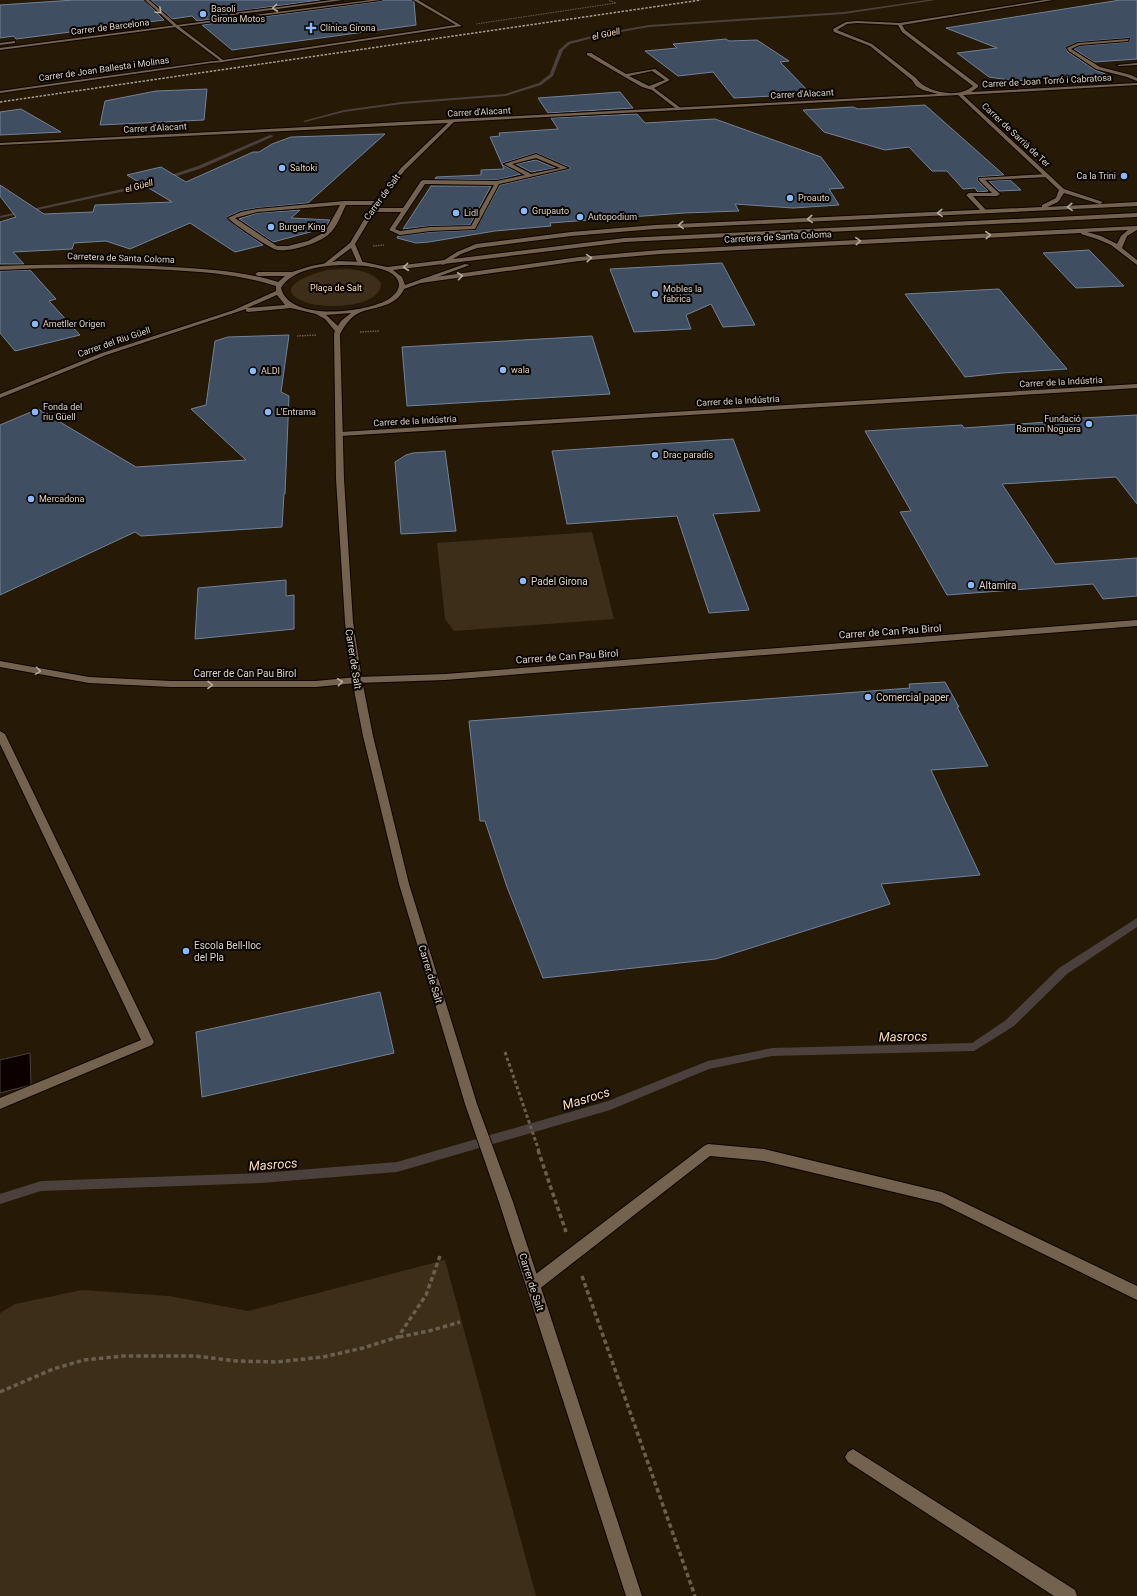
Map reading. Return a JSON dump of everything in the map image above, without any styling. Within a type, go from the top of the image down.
[{"type":"street","points":[[147,0],[176,26],[222,61],[460,26]]},
{"type":"street","name":"Carrer de Barcelona","points":[[223,20],[232,14],[341,0]]},
{"type":"street","name":"Carrer de Barcelona","points":[[0,49],[379,0]]},
{"type":"street","points":[[415,0],[460,26]]},
{"type":"street","points":[[900,24],[903,31],[976,86],[969,92],[937,92],[919,86],[914,79],[871,45],[842,35],[834,29],[846,23],[857,22],[900,24],[1051,0]]},
{"type":"street","points":[[1128,40],[1078,44],[1069,48],[1098,68],[1129,76],[1137,80]]},
{"type":"street","points":[[0,44],[14,42]]},
{"type":"street","points":[[589,54],[649,88],[654,89],[680,109]]},
{"type":"street","name":"Carrer de Joan Ballesta i Molinas","points":[[0,92],[222,61]]},
{"type":"street","points":[[1119,65],[1137,64]]},
{"type":"street","points":[[625,75],[653,70],[668,80],[649,88]]},
{"type":"street","points":[[1129,76],[1136,73]]},
{"type":"street","name":"Carrer de Joan Torró i Cabratosa","points":[[958,93],[1137,84]]},
{"type":"street","name":"Carrer d'Alacant","points":[[0,144],[958,93]]},
{"type":"street","name":"Carrer de Sarrià de Ter","points":[[958,93],[1062,190],[1086,199],[1116,205]]},
{"type":"street","name":"Carrer de Salt","points":[[327,264],[352,244],[376,203],[391,182],[453,121]]},
{"type":"street","points":[[497,183],[473,228],[430,229],[400,233],[392,230],[423,182],[497,183],[531,176],[545,173],[565,168],[536,156],[507,164],[531,176]]},
{"type":"street","points":[[984,211],[969,195],[997,194],[981,179],[1047,176]]},
{"type":"street","points":[[1038,208],[1057,200],[1060,197],[1062,190]]},
{"type":"street","points":[[344,203],[328,232],[323,236],[306,243],[281,249],[276,248],[231,218],[239,213],[344,203],[376,203]]},
{"type":"street","name":"Carretera de Santa Coloma","points":[[443,264],[459,253],[476,246],[571,234],[655,227],[1137,204]]},
{"type":"street","points":[[372,210],[405,210]]},
{"type":"street","name":"Carretera de Santa Coloma","points":[[388,270],[625,240],[1137,215]]},
{"type":"street","points":[[1120,247],[1120,242],[1124,235],[1137,228]]},
{"type":"street","name":"Carretera de Santa Coloma","points":[[421,281],[579,259],[660,252],[1137,228]]},
{"type":"street","points":[[1072,231],[1105,240],[1120,247],[1137,263]]},
{"type":"street","points":[[352,244],[360,263]]},
{"type":"street","name":"Carretera de Santa Coloma","points":[[401,288],[486,258]]},
{"type":"street","points":[[360,263],[388,270],[399,277],[402,284],[397,295],[387,302],[374,307],[340,313],[317,312],[293,306],[284,301],[278,292],[280,285],[294,274],[311,267],[327,264],[360,263]]},
{"type":"street","name":"Carretera de Santa Coloma","points":[[0,268],[94,265],[242,274],[294,274]]},
{"type":"street","name":"Carretera de Santa Coloma","points":[[242,274],[261,278],[280,285]]},
{"type":"street","name":"Carrer del Riu Güell","points":[[0,396],[104,354],[236,311],[278,292]]},
{"type":"street","name":"Carrer del Riu Güell","points":[[236,311],[293,306]]},
{"type":"street","points":[[317,312],[327,318],[338,330],[343,322],[358,311]]},
{"type":"street","name":"Carrer de Salt","points":[[338,330],[340,479],[349,622],[357,680],[368,736],[404,884],[471,1104],[506,1202],[634,1596]]},
{"type":"street","name":"Carrer de la Indústria","points":[[340,434],[1137,386]]},
{"type":"street","name":"Carrer de Can Pau Birol","points":[[0,664],[90,680],[171,684],[316,684],[357,680],[445,676],[1137,623]]},
{"type":"street","points":[[0,734],[148,1042],[0,1104]]},
{"type":"street","points":[[533,1285],[708,1150],[764,1155],[942,1198],[1137,1293]]},
{"type":"street","points":[[853,1457],[1069,1596]]},
{"type":"path","points":[[460,26],[616,3],[608,0]]},
{"type":"path","points":[[505,1052],[573,1254],[587,1288],[695,1596]]},
{"type":"path","points":[[398,1337],[426,1295],[440,1256]]},
{"type":"path","points":[[0,1392],[53,1369],[84,1360],[123,1356],[195,1356],[236,1361],[276,1362],[323,1357],[460,1322]]},
{"type":"green space","name":"Plaça de Salt","points":[[328,270],[356,270],[370,274],[381,283],[378,292],[372,298],[361,302],[349,305],[324,306],[305,302],[295,297],[291,292],[297,282],[313,274]]},
{"type":"green space","name":"Padel Girona","points":[[592,532],[614,619],[454,631],[445,619],[437,543]]},
{"type":"green space","points":[[445,1260],[536,1596],[0,1596],[0,1313],[15,1304],[82,1290],[169,1296],[248,1311]]},
{"type":"shaded area","points":[[30,1053],[31,1085],[0,1093],[0,1060]]},
{"type":"building","points":[[74,0],[144,0],[164,20],[16,39],[14,36],[0,38],[0,5]]},
{"type":"building","points":[[151,0],[320,0],[232,12],[222,18],[197,21],[192,16],[172,19]]},
{"type":"building","name":"Clínica Girona","points":[[412,0],[414,2],[416,25],[232,50],[202,25],[381,1]]},
{"type":"building","points":[[1120,0],[1137,0],[1137,59],[1094,62],[1074,49],[1079,46],[1128,42],[1130,40],[1129,38],[1078,42],[1066,48],[1068,52],[1095,70],[1108,75],[1015,81],[989,77],[957,53],[997,48],[946,28]]},
{"type":"building","points":[[726,39],[729,41],[757,40],[789,61],[780,62],[811,94],[734,98],[713,72],[678,76],[645,51],[677,48],[673,44]]},
{"type":"building","points":[[207,89],[204,120],[100,125],[105,101],[156,91]]},
{"type":"building","points":[[620,92],[633,108],[548,113],[538,98]]},
{"type":"building","points":[[925,105],[1004,175],[978,177],[978,181],[988,191],[978,192],[975,188],[963,189],[947,171],[932,171],[909,147],[885,150],[824,132],[803,110],[853,107],[858,109]]},
{"type":"building","points":[[21,109],[61,132],[0,135],[0,112]]},
{"type":"building","points":[[637,114],[645,123],[715,119],[821,157],[844,188],[829,189],[839,205],[793,208],[735,204],[739,211],[684,213],[550,223],[551,226],[495,231],[429,242],[416,243],[397,238],[398,236],[430,232],[475,230],[500,185],[569,169],[569,167],[536,153],[503,163],[503,165],[521,174],[497,180],[435,179],[436,177],[481,175],[481,170],[504,169],[490,137],[500,136],[499,133],[558,129],[551,118]]},
{"type":"building","points":[[385,134],[308,203],[257,208],[240,211],[227,217],[236,226],[263,245],[235,252],[190,223],[130,249],[106,241],[74,243],[72,249],[13,252],[24,264],[0,264],[0,222],[16,217],[0,196],[0,185],[44,214],[93,212],[95,205],[172,202],[127,175],[161,167],[186,182],[291,137]]},
{"type":"building","points":[[536,160],[555,168],[531,172],[516,164]]},
{"type":"building","points":[[1010,180],[1021,190],[999,191],[989,181]]},
{"type":"building","points":[[431,186],[491,186],[470,225],[430,226],[403,229]]},
{"type":"building","points":[[300,210],[291,218],[330,220],[325,228],[273,242],[239,219],[257,213]]},
{"type":"building","points":[[1089,250],[1124,286],[1076,288],[1043,253]]},
{"type":"building","points":[[722,263],[755,325],[723,327],[711,304],[686,315],[691,329],[634,332],[610,269]]},
{"type":"building","name":"Ametller Origen","points":[[30,270],[56,299],[49,301],[80,335],[15,351],[0,333],[0,271]]},
{"type":"building","points":[[999,289],[1067,369],[965,377],[905,294]]},
{"type":"building","points":[[289,335],[281,392],[289,396],[285,494],[282,527],[141,536],[135,532],[0,595],[0,425],[38,409],[136,467],[246,460],[191,409],[206,405],[215,341],[228,337]]},
{"type":"building","name":"wala","points":[[592,336],[610,394],[407,406],[402,347]]},
{"type":"building","points":[[1137,415],[1137,504],[1116,477],[1002,484],[1055,564],[1137,558],[1137,596],[1103,599],[1093,584],[947,595],[900,512],[911,511],[865,431],[962,425],[964,428],[1047,422],[1045,420]]},
{"type":"building","points":[[733,439],[760,511],[713,514],[749,610],[709,613],[677,516],[567,524],[552,451]]},
{"type":"building","points":[[445,451],[456,531],[401,534],[395,462],[406,455],[413,453]]},
{"type":"building","points":[[286,580],[286,596],[294,595],[294,629],[195,639],[198,588]]},
{"type":"building","points":[[945,682],[988,766],[931,770],[980,875],[881,884],[890,904],[716,959],[543,978],[507,887],[485,821],[480,821],[469,721],[910,688],[909,684]]},
{"type":"building","points":[[380,992],[394,1053],[202,1097],[196,1032]]},
{"type":"waterway","name":"el Güell","points":[[305,121],[344,111],[402,103],[505,95],[540,84],[552,75],[561,50],[569,43],[604,34],[649,26],[844,13],[934,0]]},
{"type":"waterway","name":"el Güell","points":[[0,217],[142,186],[200,167],[272,136]]},
{"type":"waterway","name":"Masrocs","points":[[0,1199],[41,1186],[261,1178],[397,1167],[610,1105],[708,1065],[772,1052],[974,1047],[1010,1023],[1063,971],[1137,922]]},
{"type":"railway","points":[[0,102],[701,0]]},
{"type":"place","name":"Basoli Girona Motos","points":[[203,14]]},
{"type":"place","name":"Clínica Girona","points":[[311,28]]},
{"type":"place","name":"Saltoki","points":[[282,168]]},
{"type":"place","name":"Ca la Trini","points":[[1124,176]]},
{"type":"place","name":"Proauto","points":[[790,198]]},
{"type":"place","name":"Grupauto","points":[[524,211]]},
{"type":"place","name":"Lidl","points":[[456,213]]},
{"type":"place","name":"Autopodium","points":[[580,217]]},
{"type":"place","name":"Burger King","points":[[271,227]]},
{"type":"place","name":"Mobles la fabrica","points":[[655,294]]},
{"type":"place","name":"Ametller Origen","points":[[35,324]]},
{"type":"place","name":"wala","points":[[503,370]]},
{"type":"place","name":"ALDI","points":[[253,371]]},
{"type":"place","name":"Fonda del riu Güell","points":[[35,412]]},
{"type":"place","name":"L'Entrama","points":[[268,412]]},
{"type":"place","name":"Fundació Ramon Noguera","points":[[1089,424]]},
{"type":"place","name":"Drac paradis","points":[[655,455]]},
{"type":"place","name":"Mercadona","points":[[31,499]]},
{"type":"place","name":"Padel Girona","points":[[523,581]]},
{"type":"place","name":"Altamira","points":[[971,585]]},
{"type":"place","name":"Comercial paper","points":[[868,697]]},
{"type":"place","name":"Escola Bell-lloc del Pla","points":[[186,951]]}]
